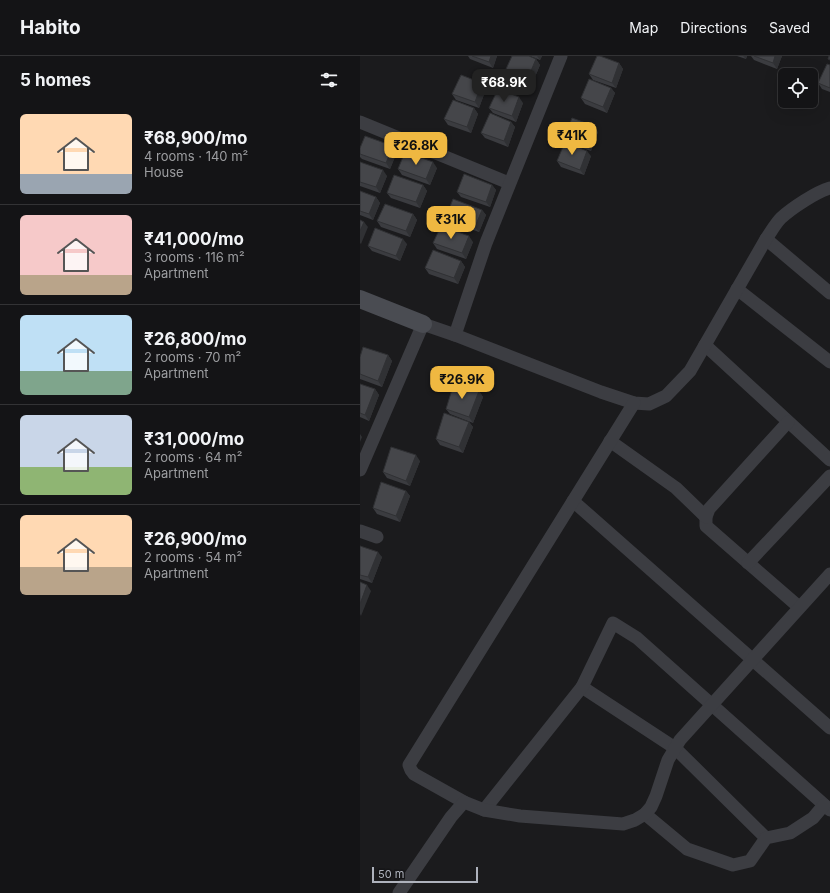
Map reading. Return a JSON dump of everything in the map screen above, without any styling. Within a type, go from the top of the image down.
[{"type":"street","points":[[455,335],[486,243],[561,56]]},
{"type":"street","points":[[360,122],[509,183]]},
{"type":"street","points":[[360,299],[601,392],[634,403],[649,404],[666,396],[690,371],[766,238],[780,219],[790,211],[827,192]]},
{"type":"street","points":[[766,238],[830,293]]},
{"type":"street","points":[[737,289],[830,362]]},
{"type":"street","points":[[360,470],[422,324]]},
{"type":"street","points":[[705,345],[830,460]]},
{"type":"street","points":[[634,403],[409,765],[414,774],[464,802],[484,810],[520,816],[623,824],[636,820],[645,814],[656,796],[668,760],[680,740],[830,574]]},
{"type":"street","points":[[788,422],[709,508],[706,517],[706,526],[799,608]]},
{"type":"street","points":[[610,441],[676,488],[706,517]]},
{"type":"street","points":[[748,563],[830,476]]},
{"type":"street","points":[[573,501],[830,728]]},
{"type":"street","points":[[360,531],[376,537]]},
{"type":"street","points":[[484,810],[582,687],[613,623],[637,638],[827,808],[790,833],[766,838],[750,861],[733,865],[686,849],[645,814]]},
{"type":"street","points":[[582,687],[675,748],[766,838]]},
{"type":"street","points":[[399,893],[451,817],[464,802]]},
{"type":"building","points":[[472,56],[491,56],[489,62]]},
{"type":"building","points":[[512,56],[529,56],[536,59],[528,78],[506,69]]},
{"type":"building","points":[[597,56],[619,63],[612,83],[589,74]]},
{"type":"building","points":[[754,56],[775,56],[773,63]]},
{"type":"building","points":[[827,64],[830,65],[830,88],[818,83]]},
{"type":"building","points":[[461,75],[482,83],[475,102],[452,94]]},
{"type":"building","points":[[589,79],[611,88],[603,107],[581,98]]},
{"type":"building","points":[[498,89],[519,97],[512,116],[489,108]]},
{"type":"building","points":[[453,100],[474,108],[467,127],[444,119]]},
{"type":"building","points":[[490,113],[511,122],[504,141],[481,133]]},
{"type":"building","points":[[572,118],[594,126],[587,146],[564,137]]},
{"type":"building","points":[[365,136],[393,146],[386,163],[360,154],[360,148]]},
{"type":"building","points":[[565,142],[587,151],[580,170],[557,161]]},
{"type":"building","points":[[405,152],[433,162],[426,179],[398,169]]},
{"type":"building","points":[[360,162],[383,170],[376,187],[360,182]]},
{"type":"building","points":[[464,174],[492,185],[486,202],[457,192]]},
{"type":"building","points":[[394,175],[423,185],[416,202],[387,193]]},
{"type":"building","points":[[360,191],[376,197],[369,214],[360,211]]},
{"type":"building","points":[[453,199],[482,210],[475,227],[446,217]]},
{"type":"building","points":[[385,204],[413,214],[406,231],[377,221]]},
{"type":"building","points":[[360,220],[364,222],[360,231]]},
{"type":"building","points":[[441,226],[469,236],[462,253],[433,243]]},
{"type":"building","points":[[375,228],[403,239],[396,256],[368,246]]},
{"type":"building","points":[[433,250],[461,261],[454,278],[425,268]]},
{"type":"building","points":[[363,347],[388,355],[378,381],[360,374],[360,357]]},
{"type":"building","points":[[454,383],[479,391],[469,417],[446,409]]},
{"type":"building","points":[[360,384],[375,389],[365,415],[360,413]]},
{"type":"building","points":[[444,413],[469,422],[459,447],[436,439]]},
{"type":"building","points":[[391,447],[416,455],[406,481],[383,472]]},
{"type":"building","points":[[381,482],[406,491],[396,516],[373,508]]},
{"type":"building","points":[[360,546],[378,552],[368,577],[360,575]]},
{"type":"building","points":[[360,582],[367,585],[360,604]]}]
